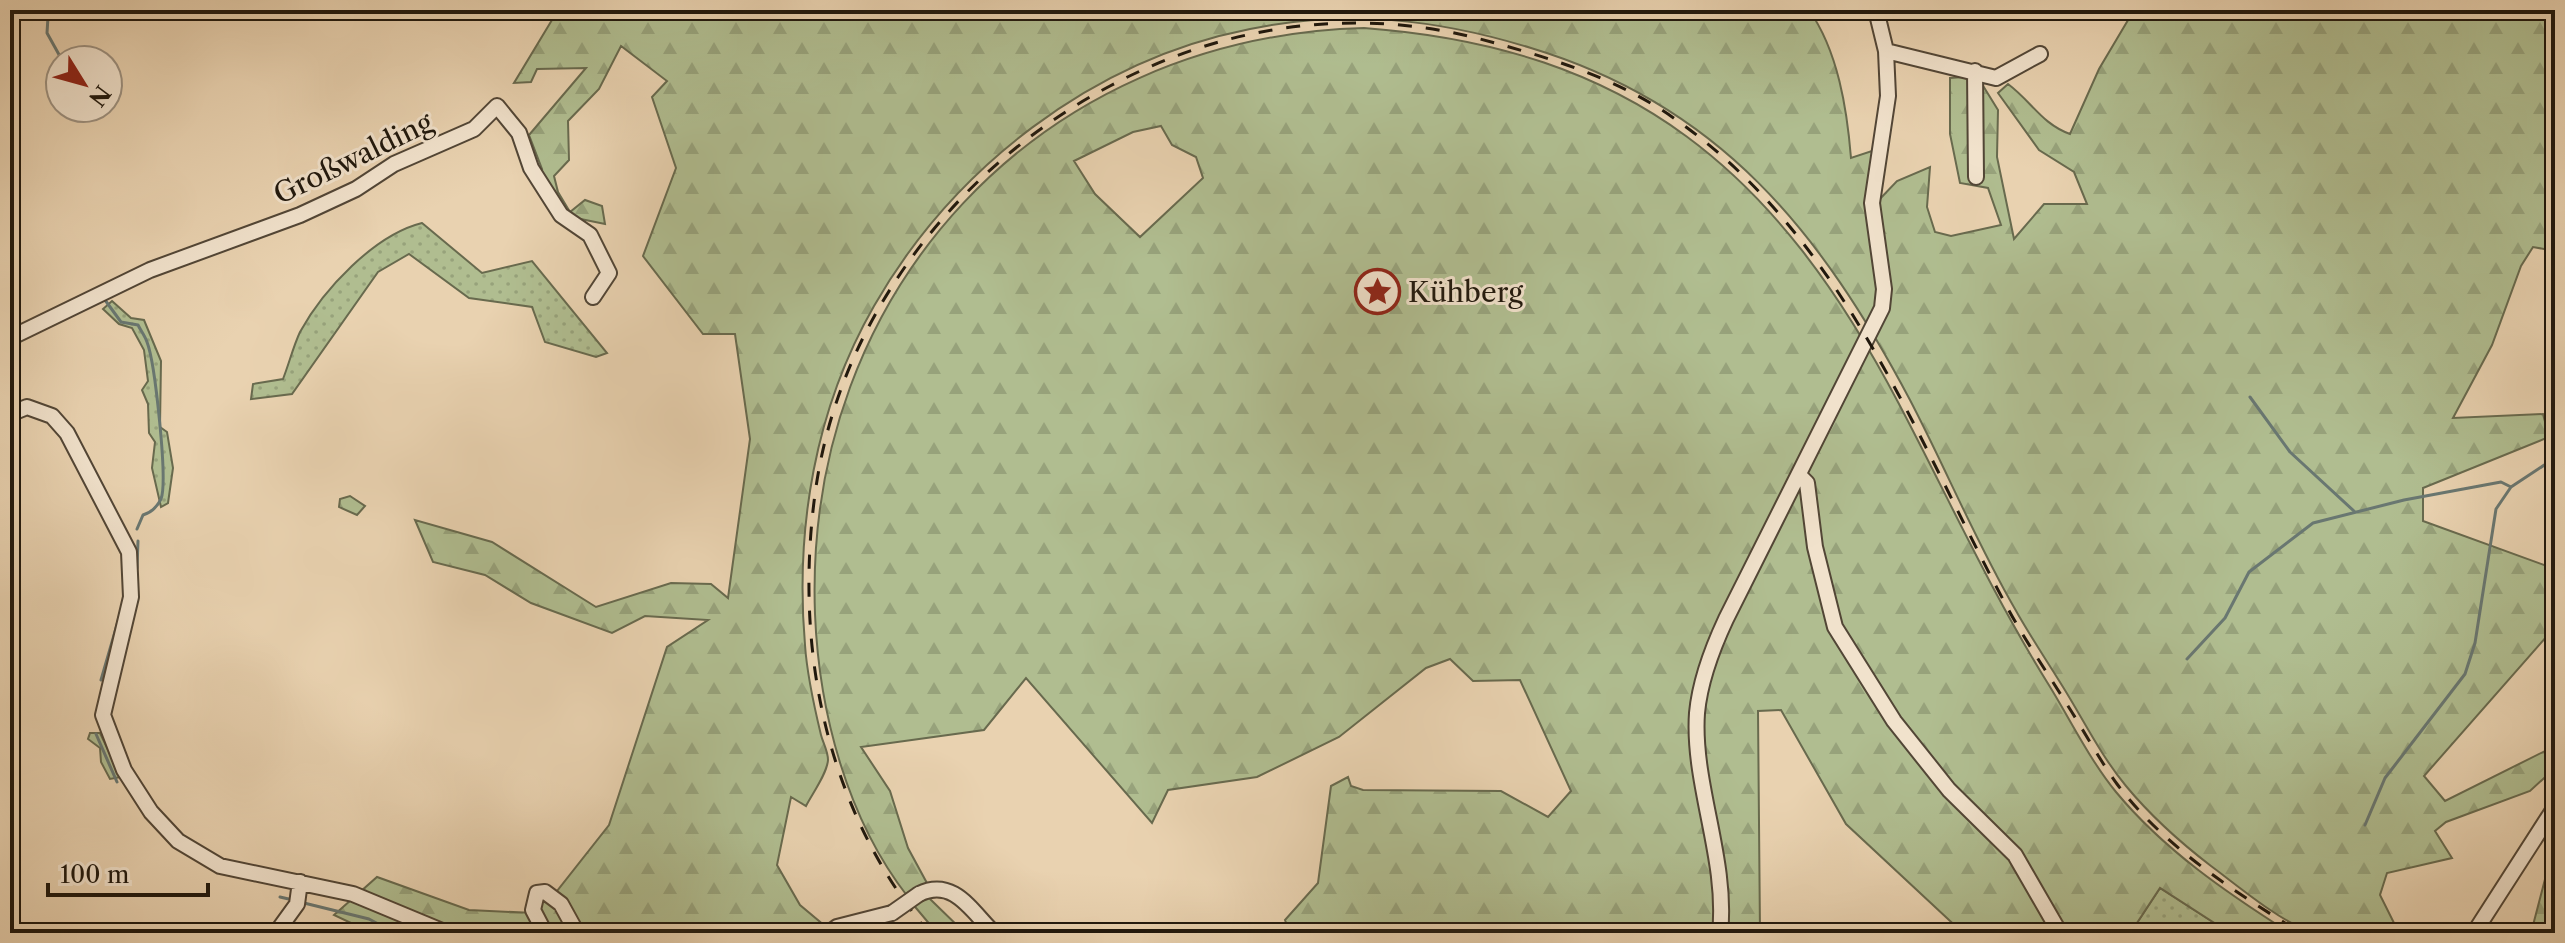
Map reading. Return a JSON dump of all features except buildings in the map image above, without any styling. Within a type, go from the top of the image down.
[{"type":"street","points":[[1720,933],[1720,878],[1697,729],[1699,699],[1705,670],[1720,633],[1869,340],[1884,296],[1872,203],[1887,111],[1886,51],[1876,10]]},
{"type":"street","points":[[1886,51],[1996,78],[2040,54]]},
{"type":"street","points":[[1975,71],[1976,177]]},
{"type":"street","name":"Großwalding","points":[[10,338],[150,270],[300,215],[356,189],[394,164],[474,129],[497,106],[519,133],[531,168],[561,215],[590,235],[609,273],[593,297]]},
{"type":"street","points":[[10,414],[27,407],[52,416],[129,552],[131,597],[103,715],[124,770],[159,821],[178,841],[220,866],[299,894],[353,894],[447,933]]},
{"type":"street","points":[[1799,475],[1807,483],[1815,547],[1835,627],[1894,721],[1949,790],[2015,855],[2060,933]]},
{"type":"street","points":[[2474,933],[2482,926],[2527,848],[2555,807]]},
{"type":"street","points":[[829,933],[837,927],[892,913],[919,894],[935,888],[954,892],[994,933]]},
{"type":"street","points":[[545,933],[533,910],[537,893],[545,892],[561,904],[577,933]]},
{"type":"street","points":[[276,933],[299,894]]},
{"type":"green space","points":[[558,10],[1809,10],[1834,62],[1844,100],[1851,158],[1881,148],[1868,204],[1876,285],[1877,202],[1897,181],[1930,167],[1927,207],[1935,232],[1951,236],[2001,225],[1988,188],[1960,183],[1950,134],[1950,78],[1977,76],[1998,110],[1997,157],[2014,239],[2044,204],[2087,204],[2074,172],[2039,150],[1998,93],[2008,84],[2044,119],[2070,134],[2099,69],[2134,10],[2555,10],[2555,251],[2533,247],[2521,266],[2492,345],[2453,418],[2543,414],[2549,437],[2423,488],[2423,521],[2555,569],[2555,627],[2424,776],[2445,801],[2555,746],[2555,768],[2530,791],[2446,822],[2435,831],[2452,858],[2387,873],[2380,895],[2399,933],[2317,933],[2284,919],[2177,838],[2145,808],[2117,774],[2001,584],[1910,400],[1876,339],[1840,282],[1801,230],[1758,182],[1711,140],[1657,103],[1598,73],[1531,48],[1461,30],[1392,20],[1322,19],[1250,29],[1192,44],[1136,66],[1082,94],[1032,127],[986,166],[944,209],[906,256],[874,306],[837,386],[814,470],[807,513],[803,557],[805,645],[827,766],[806,806],[791,797],[777,865],[800,905],[831,931],[372,933],[334,915],[377,877],[469,910],[534,913],[533,899],[553,896],[609,825],[667,647],[708,620],[645,616],[612,633],[531,603],[485,575],[433,562],[415,520],[492,542],[596,607],[671,583],[711,584],[728,598],[750,439],[735,334],[703,334],[643,256],[676,168],[652,97],[667,81],[621,46],[599,89],[568,121],[569,160],[554,176],[558,192],[570,212],[585,200],[602,206],[605,224],[571,217],[538,171],[542,169],[529,135],[586,68],[537,69],[531,82],[514,83]]},
{"type":"green space","points":[[1364,28],[1459,40],[1544,63],[1619,95],[1687,136],[1747,188],[1802,250],[1852,322],[1899,404],[2007,614],[2106,779],[2135,813],[2176,852],[2290,933],[2230,933],[2160,888],[2133,929],[2125,933],[1963,933],[1846,824],[1781,710],[1758,711],[1760,933],[1290,933],[1285,920],[1318,883],[1331,786],[1348,777],[1351,786],[1363,790],[1501,791],[1548,817],[1571,791],[1520,680],[1473,681],[1450,659],[1426,668],[1339,737],[1257,777],[1168,790],[1152,823],[1026,678],[984,730],[861,747],[890,791],[908,848],[928,885],[908,897],[868,834],[853,799],[830,726],[818,651],[815,614],[822,496],[850,387],[898,289],[964,203],[1045,132],[1140,78],[1247,42]],"holes":[[[1161,126],[1172,145],[1196,157],[1203,178],[1140,237],[1095,194],[1074,161],[1133,132]]]},
{"type":"green space","points":[[422,223],[482,273],[532,261],[607,353],[596,357],[545,342],[532,307],[469,298],[409,254],[378,272],[292,394],[251,399],[253,384],[283,379],[300,332],[336,282],[386,239]]},
{"type":"green space","points":[[112,301],[131,318],[144,320],[161,361],[160,427],[167,432],[173,468],[168,503],[161,507],[152,468],[155,442],[149,433],[148,404],[142,390],[148,381],[144,350],[132,328],[119,324],[103,309]]},
{"type":"green space","points":[[350,496],[365,506],[357,515],[339,507],[340,499]]},
{"type":"green space","points":[[90,733],[100,733],[121,777],[110,779],[101,762],[100,748],[88,739]]},
{"type":"green space","points":[[2555,855],[2555,933],[2531,933],[2550,860]]},
{"type":"green space","points":[[2160,888],[2230,933],[2125,933],[2133,929]]},
{"type":"green space","points":[[929,898],[965,933],[937,933],[911,902]]},
{"type":"waterway","points":[[42,10],[48,17],[47,33],[53,44]]},
{"type":"waterway","points":[[105,300],[121,322],[138,325],[147,342],[154,373],[163,488],[161,499],[143,515],[137,529]]},
{"type":"waterway","points":[[2250,397],[2290,452],[2355,512]]},
{"type":"waterway","points":[[2365,825],[2385,778],[2465,674],[2475,643],[2496,509],[2511,487],[2555,458]]},
{"type":"waterway","points":[[2187,659],[2225,618],[2249,572],[2313,523],[2404,500],[2501,482],[2511,487]]},
{"type":"waterway","points":[[137,568],[138,541]]},
{"type":"waterway","points":[[101,680],[121,611]]},
{"type":"waterway","points":[[96,734],[117,782]]},
{"type":"waterway","points":[[280,897],[293,900]]},
{"type":"waterway","points":[[300,902],[369,919],[395,933]]},
{"type":"railway","points":[[929,933],[893,884],[864,833],[841,779],[825,723],[814,665],[809,606],[810,547],[816,487],[830,424],[851,363],[880,306],[916,252],[957,203],[1004,158],[1055,119],[1110,86],[1198,48],[1290,27],[1338,23],[1433,29],[1506,46],[1582,70],[1630,92],[1675,119],[1734,167],[1784,220],[1829,278],[1904,405],[2013,618],[2117,784],[2178,848],[2301,933]]},
{"type":"place","name":"Kühberg","points":[[1377,292]]}]
